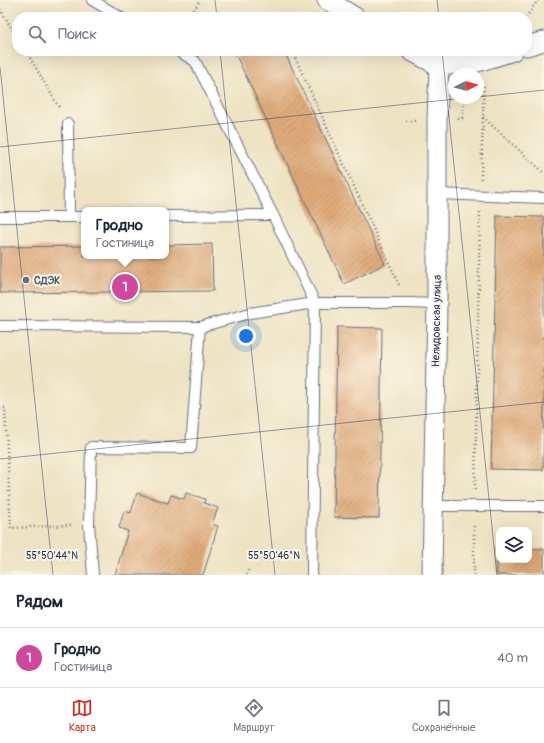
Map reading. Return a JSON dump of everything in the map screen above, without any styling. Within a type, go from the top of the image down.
[{"type":"street","points":[[327,0],[347,12]]},
{"type":"street","points":[[532,45],[544,41]]},
{"type":"street","points":[[420,56],[438,66],[478,62],[497,56]]},
{"type":"street","name":"Нелидовская улица","points":[[432,575],[437,304],[438,66]]},
{"type":"lane","points":[[92,0],[112,12]]},
{"type":"lane","points":[[186,56],[195,61],[273,215],[315,303],[312,575]]},
{"type":"lane","points":[[68,124],[70,217]]},
{"type":"lane","points":[[437,194],[544,198]]},
{"type":"lane","points":[[169,216],[273,215]]},
{"type":"lane","points":[[0,217],[81,216]]},
{"type":"lane","points":[[0,326],[200,327],[250,313],[315,303],[407,302],[437,304]]},
{"type":"lane","points":[[93,575],[89,524],[91,447],[190,448],[200,327]]},
{"type":"lane","points":[[434,506],[544,506]]},
{"type":"path","points":[[193,12],[200,0]]},
{"type":"path","points":[[530,12],[538,0]]},
{"type":"path","points":[[0,9],[12,28]]},
{"type":"path","points":[[29,56],[68,124]]},
{"type":"path","points":[[294,56],[407,302]]},
{"type":"path","points":[[483,116],[544,173]]},
{"type":"path","points":[[474,575],[479,285]]},
{"type":"path","points":[[0,408],[5,408],[11,528],[89,524]]},
{"type":"path","points":[[247,575],[249,568]]},
{"type":"building","points":[[236,56],[286,56],[385,264],[344,284]]},
{"type":"building","points":[[497,216],[544,217],[543,470],[491,469]]},
{"type":"building","points":[[212,244],[213,291],[0,293],[0,247],[81,246],[81,259],[169,259],[169,245]]},
{"type":"building","points":[[337,327],[382,328],[379,518],[334,517]]},
{"type":"building","points":[[137,493],[168,503],[171,495],[184,499],[186,493],[205,499],[204,503],[218,508],[212,524],[218,526],[203,575],[115,575],[128,531],[119,528],[124,511],[131,513]]},
{"type":"building","points":[[532,549],[544,549],[544,575],[497,575],[497,563],[532,563]]},
{"type":"place","name":"СДЭК","points":[[26,280]]},
{"type":"place","name":"Гродно","points":[[125,287]]}]
